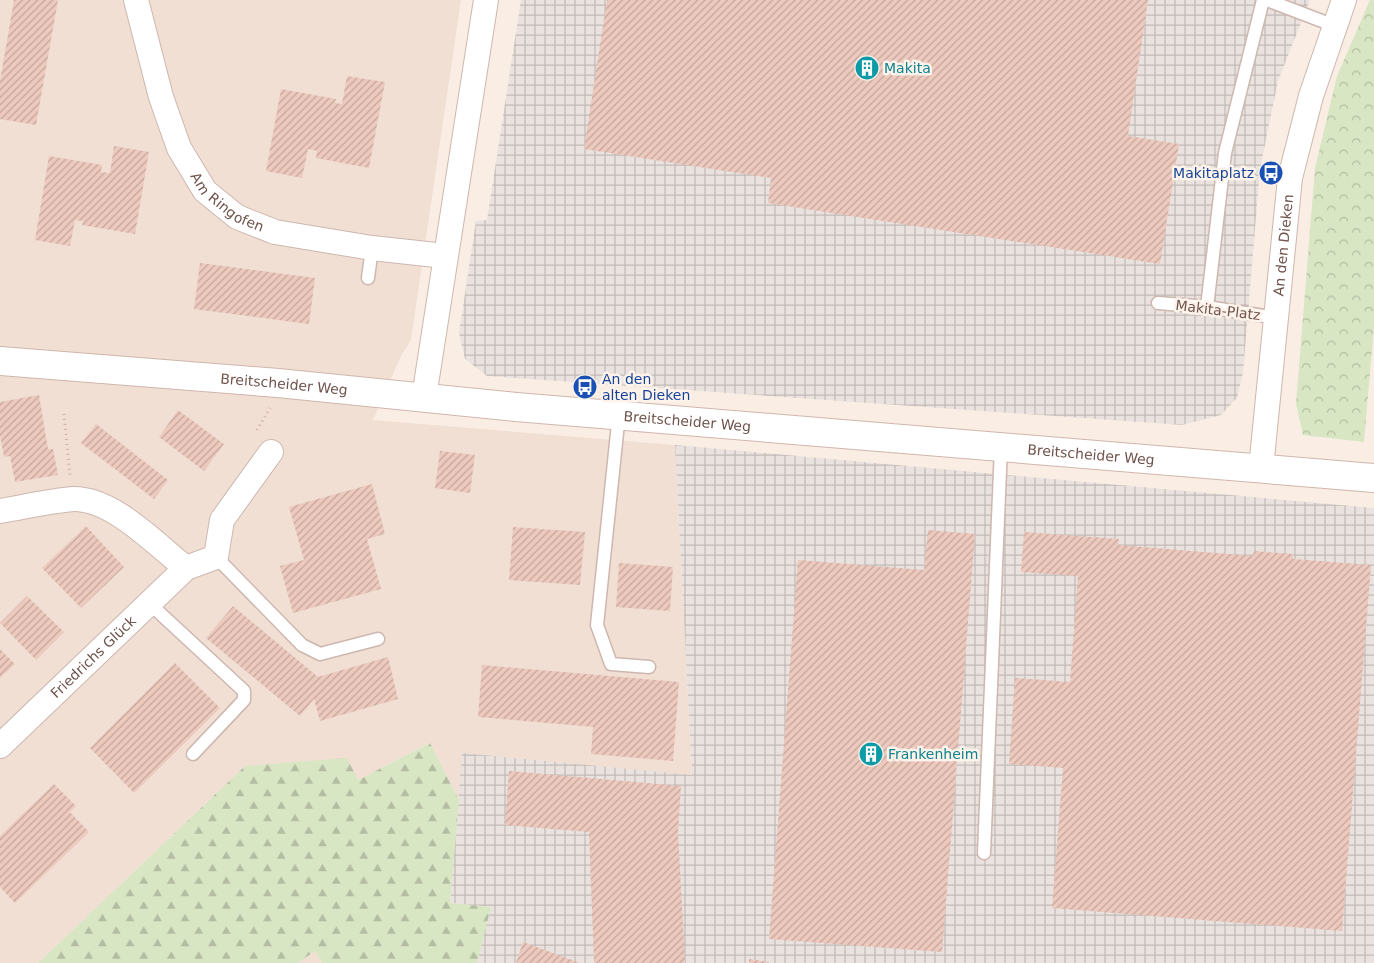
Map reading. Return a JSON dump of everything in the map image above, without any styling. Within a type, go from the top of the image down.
[{"type":"main road","name":"Breitscheider Weg","points":[[0,361],[278,383],[516,407],[619,414],[1374,478]]},
{"type":"street","name":"Am Ringofen","points":[[136,0],[161,97],[179,148],[205,192],[237,217],[275,232],[372,248],[445,256]]},
{"type":"street","points":[[424,397],[486,0]]},
{"type":"street","name":"An den Dieken","points":[[1261,468],[1278,318],[1290,178],[1312,96],[1344,0]]},
{"type":"street","points":[[216,557],[222,520],[271,452]]},
{"type":"street","points":[[0,511],[73,500],[93,501],[114,510],[186,568]]},
{"type":"street","name":"Friedrichs Glück","points":[[0,746],[186,568],[216,557]]},
{"type":"lane","points":[[1207,307],[1225,154],[1263,0]]},
{"type":"lane","points":[[1267,0],[1335,26]]},
{"type":"lane","points":[[368,278],[372,248]]},
{"type":"lane","name":"Makita-Platz","points":[[1158,303],[1207,307],[1278,318]]},
{"type":"lane","points":[[619,414],[598,625],[611,664],[649,667]]},
{"type":"lane","points":[[984,852],[1001,447]]},
{"type":"lane","points":[[216,557],[302,645],[320,654],[378,639]]},
{"type":"lane","points":[[149,603],[244,691],[244,700],[193,754]]},
{"type":"path","points":[[271,452],[251,440],[269,411],[278,383]]},
{"type":"path","points":[[64,414],[73,500]]},
{"type":"shaded area","points":[[0,0],[461,0],[411,340],[401,356],[373,420],[675,445],[692,776],[462,754],[459,800],[430,743],[358,780],[245,766],[38,963],[0,963]]},
{"type":"shaded area","points":[[521,0],[1310,0],[1278,81],[1260,169],[1243,373],[1237,398],[1221,415],[1182,425],[487,376],[465,359],[459,333],[476,221],[487,220]]},
{"type":"shaded area","points":[[675,445],[1374,508],[1374,963],[477,963],[490,907],[450,903],[462,753],[692,775]]},
{"type":"shaded area","points":[[315,951],[322,963],[298,963]]},
{"type":"green space","points":[[1370,0],[1374,0],[1374,327],[1364,442],[1303,435],[1296,404],[1315,168],[1337,76]]},
{"type":"green space","points":[[430,743],[459,800],[450,903],[491,907],[477,963],[322,963],[315,951],[298,963],[38,963],[245,766],[347,758],[358,780]]},
{"type":"building","points":[[14,0],[58,0],[36,125],[0,119],[0,81]]},
{"type":"building","name":"Makita","points":[[607,0],[1148,0],[1128,136],[1179,144],[1160,264],[768,203],[771,178],[584,149]]},
{"type":"building","points":[[347,76],[385,82],[369,168],[316,158],[317,151],[308,149],[302,178],[266,171],[281,89],[336,99],[335,103],[342,104]]},
{"type":"building","points":[[114,146],[149,152],[135,234],[82,225],[83,221],[75,220],[70,246],[35,240],[49,156],[102,165],[101,172],[110,173]]},
{"type":"building","points":[[200,263],[315,278],[309,324],[194,309]]},
{"type":"building","points":[[39,395],[48,449],[53,449],[58,475],[15,482],[10,456],[4,457],[0,435],[0,402]]},
{"type":"building","points":[[178,410],[224,444],[204,471],[159,437]]},
{"type":"building","points":[[96,424],[168,480],[154,499],[81,443]]},
{"type":"building","points":[[440,451],[475,455],[470,493],[435,488]]},
{"type":"building","points":[[372,484],[385,534],[367,539],[381,589],[293,613],[280,566],[304,560],[289,507]]},
{"type":"building","points":[[86,526],[124,567],[81,608],[42,568]]},
{"type":"building","points":[[513,527],[585,532],[580,585],[509,580]]},
{"type":"building","name":"Frankenheim","points":[[928,530],[975,534],[942,952],[769,939],[798,560],[924,570]]},
{"type":"building","points":[[1024,532],[1119,539],[1118,545],[1253,556],[1254,551],[1293,554],[1293,559],[1371,565],[1342,931],[1052,908],[1063,768],[1009,764],[1015,678],[1070,682],[1078,576],[1021,572]]},
{"type":"building","points":[[619,563],[673,567],[670,611],[616,607]]},
{"type":"building","points":[[27,596],[64,632],[36,660],[0,623]]},
{"type":"building","points":[[233,606],[318,677],[388,657],[398,699],[320,721],[314,699],[300,716],[206,638]]},
{"type":"building","points":[[0,649],[15,664],[0,678]]},
{"type":"building","points":[[175,663],[220,708],[134,793],[90,748]]},
{"type":"building","points":[[482,665],[679,682],[673,761],[591,754],[593,727],[478,717]]},
{"type":"building","points":[[509,771],[681,786],[678,832],[685,963],[594,963],[589,832],[505,825]]},
{"type":"building","points":[[54,784],[76,806],[70,812],[89,832],[15,903],[0,887],[0,836]]},
{"type":"building","points":[[523,942],[580,963],[516,963]]},
{"type":"building","points":[[749,959],[769,962],[769,963],[749,963]]},
{"type":"place","name":"Makita","points":[[867,68]]},
{"type":"place","name":"Makitaplatz","points":[[1271,173]]},
{"type":"place","name":"An den alten Dieken","points":[[585,387]]},
{"type":"place","name":"Frankenheim","points":[[871,754]]}]
